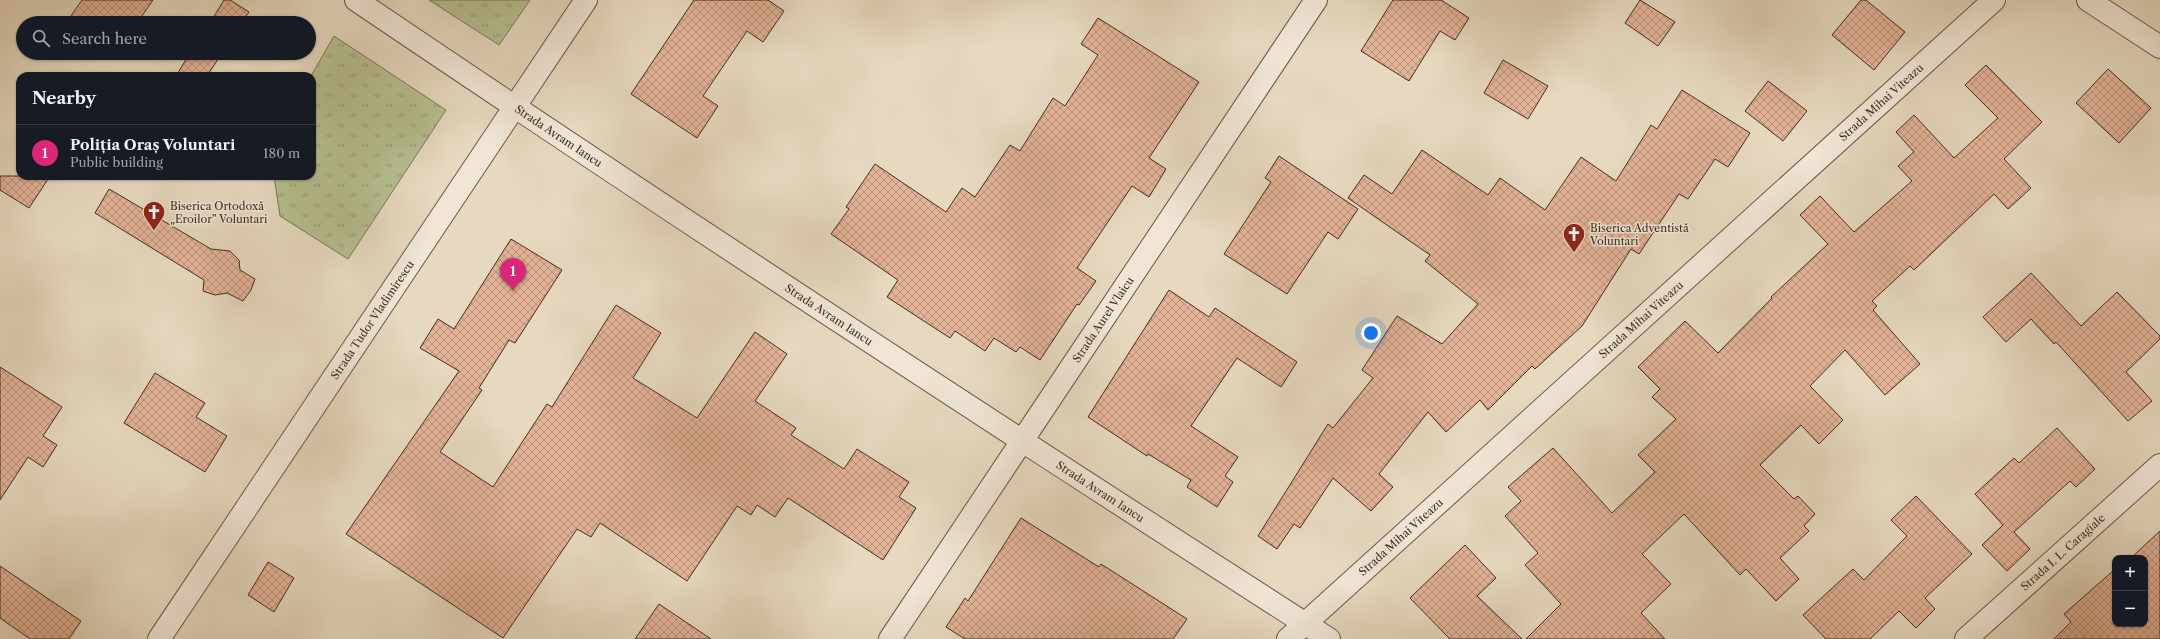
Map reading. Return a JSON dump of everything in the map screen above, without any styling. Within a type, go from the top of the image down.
[{"type":"street","name":"Strada Avram Iancu","points":[[356,0],[515,107],[1021,440],[1329,639]]},
{"type":"street","name":"Strada Tudor Vladimirescu","points":[[159,639],[586,0]]},
{"type":"street","name":"Strada Aurel Vlaicu","points":[[890,639],[1021,440],[1316,0]]},
{"type":"street","name":"Strada Mihai Viteazu","points":[[1288,639],[1994,0]]},
{"type":"street","points":[[2088,0],[2160,47]]},
{"type":"street","name":"Strada I. L. Caragiale","points":[[1966,639],[2160,465]]},
{"type":"green space","points":[[429,0],[530,0],[499,45]]},
{"type":"green space","points":[[334,36],[446,110],[348,259],[280,216],[275,180],[316,180],[316,72],[313,72]]},
{"type":"building","points":[[82,0],[153,0],[142,16],[71,16]]},
{"type":"building","points":[[224,0],[230,0],[249,12],[246,16],[214,16]]},
{"type":"building","points":[[694,0],[768,0],[784,11],[763,42],[747,31],[703,96],[718,106],[697,138],[631,94]]},
{"type":"building","points":[[1393,0],[1441,0],[1469,18],[1455,40],[1440,31],[1409,81],[1361,51]]},
{"type":"building","points":[[1640,0],[1675,22],[1658,46],[1625,23]]},
{"type":"building","points":[[1861,0],[1866,0],[1905,32],[1874,70],[1832,35]]},
{"type":"building","points":[[1098,18],[1199,82],[1149,158],[1166,169],[1149,197],[1132,186],[1077,268],[1096,281],[1079,305],[1077,304],[1040,360],[1020,347],[1016,352],[994,338],[985,351],[955,331],[950,338],[887,297],[898,280],[831,234],[849,209],[846,207],[875,164],[946,212],[962,188],[975,197],[1010,145],[1020,151],[1053,98],[1065,106],[1098,55],[1081,44]]},
{"type":"building","points":[[186,60],[217,60],[210,72],[178,72]]},
{"type":"building","points":[[1503,60],[1548,86],[1528,119],[1484,93]]},
{"type":"building","points":[[1986,65],[2042,122],[2004,159],[2031,188],[2008,209],[1994,194],[1914,270],[1910,266],[1872,301],[1877,306],[1873,310],[1920,364],[1885,395],[1845,350],[1810,386],[1843,420],[1819,444],[1801,425],[1760,465],[1794,499],[1798,496],[1815,514],[1804,526],[1809,531],[1780,558],[1799,579],[1776,601],[1746,569],[1740,575],[1684,514],[1642,554],[1671,584],[1641,613],[1665,639],[1526,639],[1561,604],[1525,565],[1538,553],[1505,516],[1521,501],[1508,487],[1553,448],[1612,513],[1655,472],[1638,455],[1676,419],[1652,397],[1660,389],[1638,367],[1685,321],[1718,353],[1772,298],[1771,297],[1828,244],[1800,215],[1820,196],[1854,232],[1912,181],[1898,166],[1914,152],[1896,132],[1914,115],[1954,158],[1998,118],[1965,85]]},
{"type":"building","points":[[2108,69],[2151,108],[2119,143],[2076,103]]},
{"type":"building","points":[[1768,81],[1807,111],[1783,141],[1745,111]]},
{"type":"building","points":[[1682,90],[1750,133],[1728,167],[1715,159],[1688,199],[1679,194],[1639,254],[1631,249],[1582,326],[1535,369],[1532,366],[1488,410],[1480,400],[1446,432],[1428,412],[1379,474],[1393,487],[1371,511],[1333,478],[1300,528],[1294,524],[1277,549],[1258,536],[1328,424],[1333,428],[1373,378],[1362,370],[1397,316],[1442,344],[1478,304],[1425,261],[1430,255],[1348,198],[1364,175],[1392,194],[1422,150],[1488,195],[1500,178],[1545,210],[1581,157],[1616,181],[1651,125],[1657,129]]},
{"type":"building","points":[[1279,156],[1358,209],[1338,239],[1328,232],[1287,294],[1224,254],[1271,182],[1265,178]]},
{"type":"building","points":[[0,176],[16,176],[16,180],[47,180],[29,208],[0,190]]},
{"type":"building","name":"Biserica Ortodoxă „Eroilor” Voluntari","points":[[109,189],[211,249],[230,251],[239,260],[240,270],[255,279],[251,290],[243,301],[227,293],[215,295],[203,291],[204,280],[95,213]]},
{"type":"building","points":[[511,239],[562,270],[515,343],[509,340],[479,388],[482,390],[440,452],[493,487],[547,404],[552,407],[616,305],[661,333],[633,378],[697,418],[755,332],[787,354],[755,401],[796,428],[791,435],[844,469],[857,449],[909,482],[899,497],[916,508],[883,560],[788,498],[775,517],[757,505],[751,515],[737,506],[687,581],[600,523],[591,537],[577,529],[503,638],[346,534],[459,371],[420,348],[438,319],[454,329]]},
{"type":"building","points":[[2031,273],[2081,326],[2117,292],[2160,336],[2160,339],[2126,372],[2152,401],[2128,421],[2056,342],[2054,344],[2031,319],[2006,342],[1983,317]]},
{"type":"building","points":[[1169,290],[1209,317],[1215,308],[1297,362],[1281,387],[1237,358],[1191,426],[1238,457],[1225,476],[1233,482],[1217,507],[1187,487],[1191,480],[1148,454],[1147,456],[1088,417]]},
{"type":"building","points":[[0,367],[62,407],[43,436],[57,445],[43,467],[28,457],[0,500]]},
{"type":"building","points":[[155,373],[205,403],[196,417],[227,436],[205,472],[124,423]]},
{"type":"building","points":[[2057,428],[2095,469],[2076,487],[2070,481],[2014,532],[2030,549],[2007,571],[1982,545],[2003,525],[1975,494],[2014,458],[2019,463]]},
{"type":"building","points":[[1916,496],[1972,554],[1925,598],[1935,609],[1916,628],[1899,611],[1870,639],[1826,639],[1803,615],[1853,569],[1864,580],[1907,536],[1891,520]]},
{"type":"building","points":[[1021,518],[1099,567],[1101,564],[1187,619],[1173,639],[965,639],[946,627],[965,598],[968,601]]},
{"type":"building","points":[[2160,531],[2160,639],[2054,639],[2071,622],[2064,614],[2112,572],[2112,627],[2148,627],[2148,555],[2134,555]]},
{"type":"building","points":[[1465,545],[1496,578],[1477,596],[1522,639],[1450,639],[1410,598]]},
{"type":"building","points":[[268,562],[294,578],[274,612],[248,595]]},
{"type":"building","points":[[0,566],[81,621],[69,639],[30,639],[0,618]]},
{"type":"building","points":[[659,604],[711,639],[635,639]]},
{"type":"place","name":"Biserica Ortodoxă „Eroilor” Voluntari","points":[[154,232]]},
{"type":"place","name":"Biserica Adventistă Voluntari","points":[[1574,254]]},
{"type":"place","name":"Poliția Oraș Voluntari","points":[[513,291]]}]
